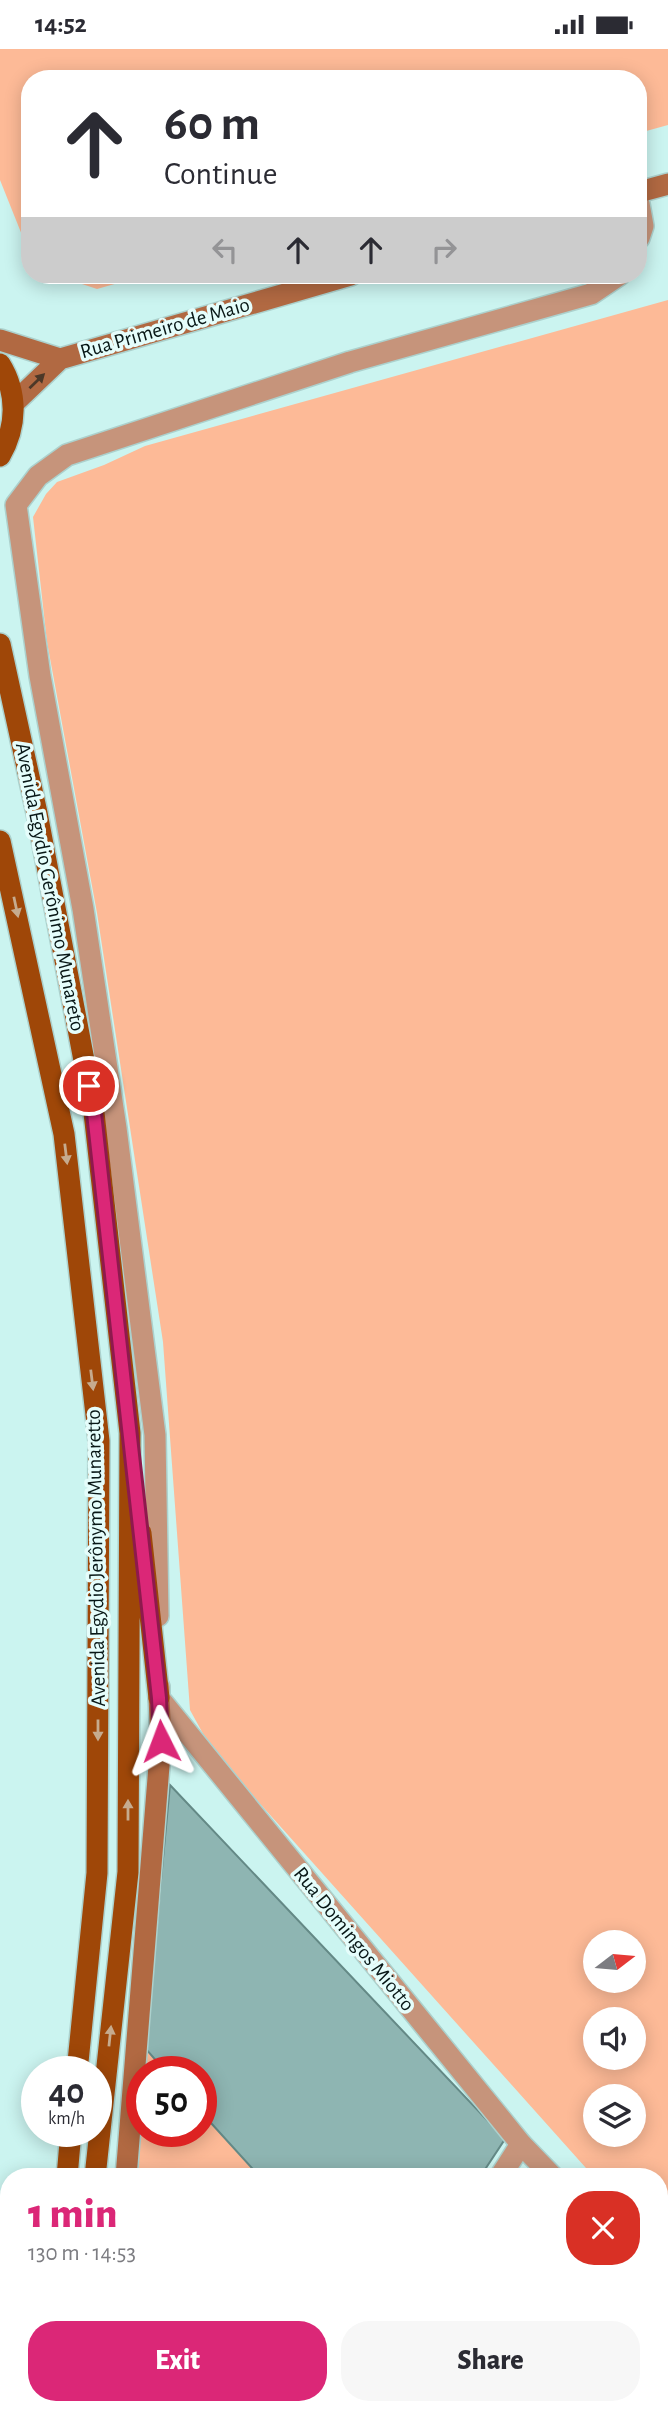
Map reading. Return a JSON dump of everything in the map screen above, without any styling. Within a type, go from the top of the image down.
[{"type":"main road","points":[[647,190],[668,184]]},
{"type":"main road","name":"Rua Primeiro de Maio","points":[[14,403],[60,359],[320,284]]},
{"type":"main road","name":"Rua Primeiro de Maio","points":[[0,340],[60,359]]},
{"type":"main road","points":[[0,364],[7,376],[14,403],[13,424],[0,456]]},
{"type":"main road","name":"Avenida Egydio Gerônimo Munareto","points":[[0,644],[37,813],[94,1113],[130,1433],[128,1872],[96,2168]]},
{"type":"main road","name":"Avenida Egydio Jerônymo Munaretto","points":[[0,841],[64,1134],[99,1441],[97,1873],[79,2056]]},
{"type":"main road","points":[[127,2168],[161,1741],[159,1698],[130,1433]]},
{"type":"main road","points":[[68,2168],[70,2147]]},
{"type":"street","points":[[159,1698],[155,1435],[114,1115],[83,909],[40,676],[16,505],[38,476],[67,455],[350,362],[591,294],[606,284]]},
{"type":"street","name":"Rua Domingos Miotto","points":[[159,1698],[521,2144],[544,2168]]},
{"type":"street","points":[[506,2168],[521,2144]]},
{"type":"shaded area","points":[[0,49],[668,49],[668,125],[647,131],[647,70],[21,70],[21,232],[0,180]]},
{"type":"shaded area","points":[[82,284],[114,284],[97,289]]},
{"type":"shaded area","points":[[668,300],[668,2168],[586,2168],[212,1750],[190,1710],[163,1342],[97,913],[47,642],[33,517],[46,494],[57,482],[145,446]]},
{"type":"shaded area","points":[[145,2048],[152,2056],[144,2056]]},
{"type":"shaded area","points":[[217,2130],[252,2168],[133,2168],[135,2147],[217,2147]]},
{"type":"building","points":[[170,1785],[505,2139],[486,2168],[252,2168],[217,2130],[217,2056],[152,2056],[145,2048]]},
{"type":"route","points":[[89,1086],[159,1698],[161,1741]]}]
